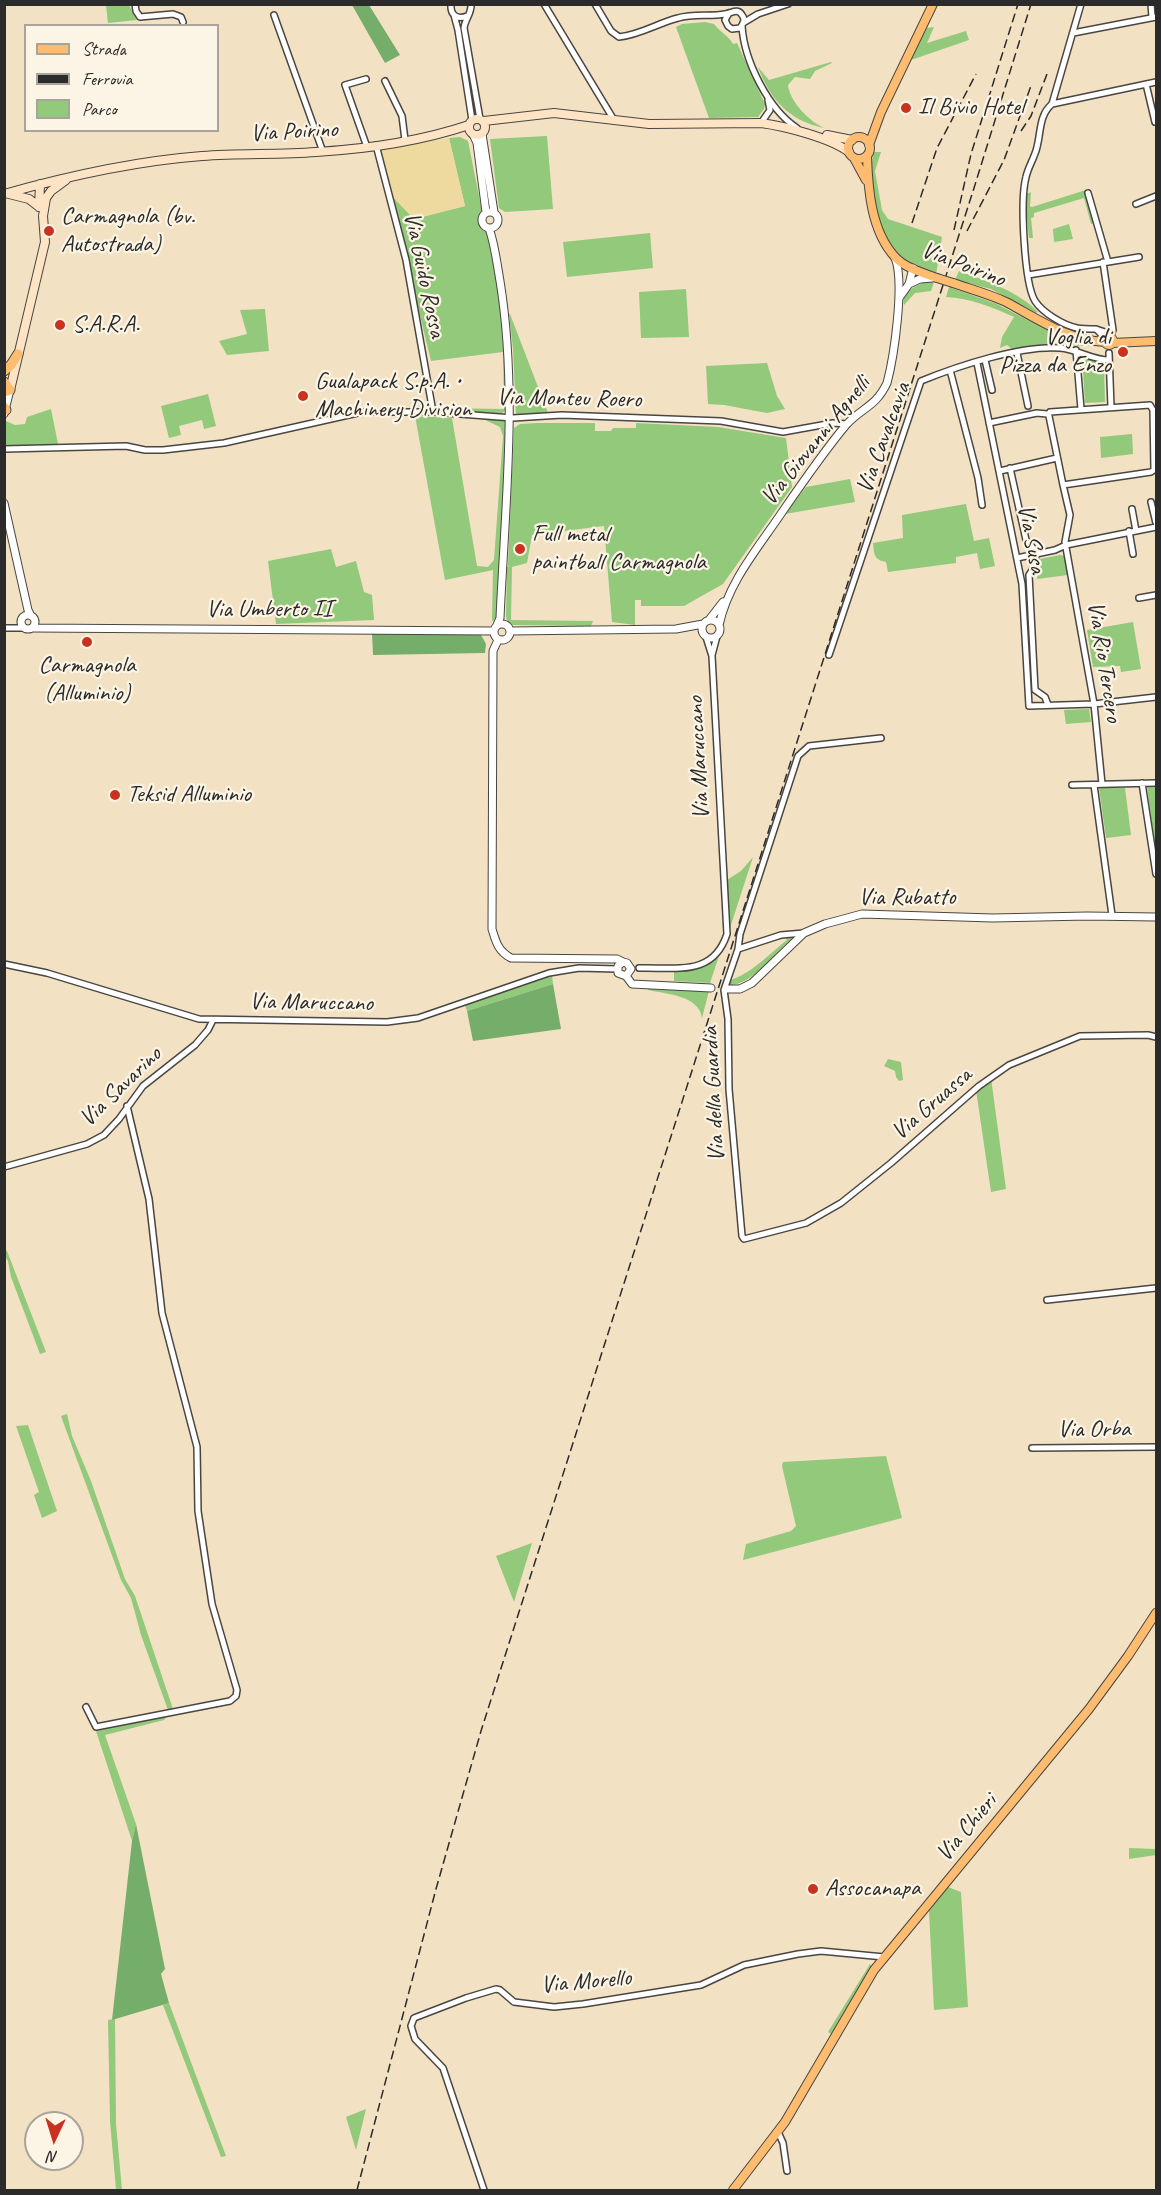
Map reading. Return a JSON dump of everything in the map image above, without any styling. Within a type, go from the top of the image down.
[{"type":"highway","points":[[4,371],[18,354]]},
{"type":"main road","points":[[869,145],[876,123],[933,4]]},
{"type":"main road","name":"Via Poirino","points":[[6,194],[72,177],[165,160],[203,156],[323,152],[376,146],[509,119],[554,113],[672,125],[761,123],[866,140],[869,145],[868,186],[874,216],[895,258],[911,268],[1004,301],[1060,332],[1109,344],[1156,340]]},
{"type":"main road","points":[[867,156],[861,159],[851,155],[849,146],[876,123]]},
{"type":"main road","name":"Via Poirino","points":[[784,127],[831,141],[851,155],[868,186]]},
{"type":"main road","points":[[6,388],[18,354],[45,242],[43,216],[46,198],[51,191],[72,177]]},
{"type":"main road","points":[[40,184],[46,198]]},
{"type":"main road","points":[[38,206],[40,184]]},
{"type":"main road","points":[[6,194],[29,199],[38,206],[43,216]]},
{"type":"main road","name":"Via Chieri","points":[[733,2190],[778,2132],[863,1986],[1089,1709],[1156,1613]]},
{"type":"street","points":[[135,4],[140,17],[173,14],[181,17],[183,22]]},
{"type":"street","points":[[451,4],[450,10],[454,15],[458,30],[477,127]]},
{"type":"street","points":[[544,4],[614,120]]},
{"type":"street","points":[[595,4],[611,31],[619,36],[679,17],[735,9],[746,14],[759,14]]},
{"type":"street","points":[[701,14],[715,16],[735,29],[759,14],[788,4]]},
{"type":"street","points":[[1052,104],[1080,4]]},
{"type":"street","points":[[1073,33],[1154,17],[1151,4]]},
{"type":"street","points":[[472,5],[464,28],[477,143],[490,212]]},
{"type":"street","points":[[735,9],[743,15],[745,48]]},
{"type":"street","points":[[735,9],[726,18],[728,26],[745,48],[767,96],[785,121],[796,128]]},
{"type":"street","points":[[274,15],[323,152]]},
{"type":"street","points":[[454,15],[460,18],[467,16]]},
{"type":"street","points":[[366,79],[345,86],[366,147]]},
{"type":"street","points":[[386,81],[402,116],[405,140]]},
{"type":"street","points":[[1109,344],[1096,329],[1071,326],[1044,310],[1034,300],[1031,293],[1022,198],[1026,175],[1037,150],[1041,120],[1047,108],[1052,104],[1156,82]]},
{"type":"street","points":[[1146,84],[1155,122]]},
{"type":"street","points":[[761,123],[770,110],[767,96]]},
{"type":"street","name":"Via Guido Rossa","points":[[376,146],[406,260],[433,412]]},
{"type":"street","points":[[1088,193],[1106,262],[1113,326],[1109,344],[1111,407]]},
{"type":"street","points":[[1136,204],[1156,196]]},
{"type":"street","points":[[490,212],[483,216],[482,221],[492,227]]},
{"type":"street","points":[[490,212],[498,216],[499,220],[492,227]]},
{"type":"street","points":[[492,227],[506,328],[511,417],[500,618],[501,628],[508,638],[498,640]]},
{"type":"street","points":[[1029,275],[1139,257]]},
{"type":"street","name":"Via Giovanni Agnelli","points":[[719,625],[735,580],[847,424],[871,406],[881,395],[887,383],[899,298],[899,277],[895,258]]},
{"type":"street","points":[[899,277],[903,269],[911,268],[909,284],[899,298]]},
{"type":"street","points":[[909,284],[920,279],[936,278]]},
{"type":"street","name":"Via Cavalcavia","points":[[829,655],[918,384],[950,370],[985,360],[1057,347],[1076,350],[1100,360],[1109,344]]},
{"type":"street","points":[[1076,350],[1081,409]]},
{"type":"street","points":[[1017,353],[1028,405]]},
{"type":"street","points":[[985,360],[992,390]]},
{"type":"street","name":"Via Susa","points":[[977,363],[1022,584],[1029,706],[1094,704],[1156,697]]},
{"type":"street","points":[[950,370],[978,478],[982,505]]},
{"type":"street","points":[[5,410],[6,388]]},
{"type":"street","points":[[989,423],[1037,413],[1051,414],[1081,409],[1150,405],[1156,401]]},
{"type":"street","points":[[1063,485],[1154,470],[1153,410],[1150,405]]},
{"type":"street","name":"Via Monteu Roero","points":[[4,449],[126,446],[145,450],[187,448],[224,443],[362,412],[718,420],[783,432],[833,423],[847,424]]},
{"type":"street","name":"Via Rio Tercero","points":[[1051,414],[1057,458],[1070,515],[1066,545],[1094,704],[1102,784]]},
{"type":"street","points":[[1000,471],[1057,458]]},
{"type":"street","name":"Via Susa","points":[[1010,468],[1026,540],[1035,554],[1035,568],[1029,575],[1035,690],[1045,697],[1048,705]]},
{"type":"street","points":[[1017,558],[1156,525],[1152,502]]},
{"type":"street","points":[[4,503],[27,622]]},
{"type":"street","points":[[1132,509],[1133,554]]},
{"type":"street","name":"Via Giovanni Agnelli","points":[[706,622],[728,595]]},
{"type":"street","points":[[1139,598],[1156,595]]},
{"type":"street","points":[[714,620],[719,625],[720,632],[717,636],[710,639],[704,635],[706,622],[714,620]]},
{"type":"street","name":"Via Umberto II","points":[[4,628],[27,622],[45,628],[676,629],[704,635]]},
{"type":"street","name":"Via Umberto II","points":[[676,629],[706,622]]},
{"type":"street","points":[[498,640],[494,634],[501,628]]},
{"type":"street","name":"Via Maruccano","points":[[704,635],[712,656]]},
{"type":"street","name":"Via Maruccano","points":[[639,968],[700,966],[718,953],[727,934],[712,656],[717,636]]},
{"type":"street","points":[[498,640],[493,651],[492,928],[496,942],[499,949],[511,958],[618,959],[627,963],[631,969],[626,976]]},
{"type":"street","name":"Via della Guardia","points":[[744,1239],[731,1115],[728,1019],[724,990],[798,756],[809,746],[881,738]]},
{"type":"street","points":[[1142,783],[1156,874]]},
{"type":"street","points":[[1072,785],[1156,783]]},
{"type":"street","points":[[1094,785],[1112,915]]},
{"type":"street","name":"Via Rubatto","points":[[727,989],[740,989],[752,983],[804,933],[825,924],[870,914],[993,918],[1112,915],[1156,917]]},
{"type":"street","points":[[738,949],[781,935],[804,933]]},
{"type":"street","points":[[623,962],[617,969],[618,973],[626,976],[632,984],[711,987]]},
{"type":"street","name":"Via Maruccano","points":[[4,964],[47,973],[190,1017],[213,1020],[306,1019],[397,1022],[429,1014],[549,973],[579,968],[617,969]]},
{"type":"street","name":"Via Savarino","points":[[4,1167],[95,1140],[111,1128],[143,1086],[195,1045],[213,1020]]},
{"type":"street","name":"Via Gruassa","points":[[744,1239],[806,1223],[841,1203],[891,1164],[979,1086],[1009,1065],[1080,1036],[1148,1035],[1156,1037]]},
{"type":"street","points":[[86,1707],[96,1727],[230,1701],[237,1696],[212,1604],[198,1511],[197,1447],[162,1312],[149,1199],[127,1106]]},
{"type":"street","points":[[1047,1300],[1156,1288]]},
{"type":"street","name":"Via Orba","points":[[1032,1448],[1156,1447]]},
{"type":"street","name":"Via Morello","points":[[484,2190],[443,2068],[415,2039],[411,2026],[414,2018],[496,1989],[514,2002],[554,2007],[701,1985],[744,1965],[798,1954],[821,1951],[884,1958]]},
{"type":"street","points":[[778,2132],[783,2143],[787,2171]]},
{"type":"green space","points":[[106,5],[129,5],[137,20],[108,23]]},
{"type":"green space","points":[[352,5],[369,5],[400,55],[385,63]]},
{"type":"green space","points":[[705,22],[714,24],[733,44],[737,43],[765,104],[758,117],[709,118],[676,27],[682,24]]},
{"type":"green space","points":[[934,27],[927,43],[966,31],[969,40],[911,60],[927,28]]},
{"type":"green space","points":[[831,62],[815,71],[810,79],[795,77],[788,85],[792,98],[801,110],[812,121],[824,128],[801,120],[783,107],[775,99],[758,67],[769,80]]},
{"type":"green space","points":[[547,136],[553,209],[505,212],[499,208],[490,139]]},
{"type":"green space","points":[[460,137],[468,141],[482,211],[480,223],[487,232],[502,311],[506,351],[506,410],[502,413],[463,412],[436,408],[504,409],[503,352],[431,361],[391,195],[414,219],[465,206],[449,138]]},
{"type":"green space","points":[[874,152],[881,152],[875,171],[882,210],[888,219],[942,237],[936,275],[916,268],[903,260],[883,237],[873,193],[872,160]]},
{"type":"green space","points":[[1086,190],[1094,223],[1091,224],[1084,198],[1034,213],[1034,217],[1031,218],[1033,238],[1029,238],[1027,194],[1031,192],[1030,206],[1032,207]]},
{"type":"green space","points":[[1069,224],[1073,239],[1054,242],[1053,229]]},
{"type":"green space","points":[[650,233],[653,268],[567,277],[563,242]]},
{"type":"green space","points":[[959,271],[1011,292],[1038,312],[1035,313],[991,289],[955,280]]},
{"type":"green space","points":[[925,282],[934,282],[931,291],[915,293],[904,305],[907,293]]},
{"type":"green space","points":[[949,287],[997,304],[1058,336],[1093,346],[1044,345],[1013,350],[1007,345],[1000,348],[1002,337],[1014,317],[972,301],[946,297]]},
{"type":"green space","points":[[686,289],[689,337],[641,338],[639,292]]},
{"type":"green space","points":[[265,309],[269,351],[227,355],[219,341],[247,334],[240,310]]},
{"type":"green space","points":[[510,314],[548,413],[516,414]]},
{"type":"green space","points":[[1082,355],[1104,363],[1105,402],[1085,403]]},
{"type":"green space","points":[[767,363],[777,396],[785,409],[767,413],[708,404],[706,366]]},
{"type":"green space","points":[[208,394],[216,426],[204,429],[202,420],[179,426],[181,435],[169,438],[161,406]]},
{"type":"green space","points":[[51,409],[58,444],[34,450],[5,446],[6,421],[15,425],[25,424],[27,417]]},
{"type":"green space","points":[[415,416],[452,418],[477,566],[488,567],[494,560],[503,436],[500,427],[483,419],[503,419],[507,424],[496,620],[492,621],[493,570],[445,580]]},
{"type":"green space","points":[[595,423],[595,431],[636,428],[636,423],[718,427],[786,438],[792,487],[723,584],[684,606],[641,606],[641,600],[635,600],[635,625],[612,622],[604,526],[532,535],[527,563],[512,567],[511,620],[593,621],[591,626],[512,625],[506,616],[507,567],[510,566],[508,566],[514,428],[520,424]]},
{"type":"green space","points":[[1132,434],[1133,454],[1101,458],[1100,437]]},
{"type":"green space","points":[[850,479],[855,502],[785,514],[806,487]]},
{"type":"green space","points":[[966,504],[974,541],[989,538],[995,566],[980,569],[977,553],[956,557],[956,563],[888,572],[886,562],[875,556],[873,543],[903,538],[902,515]]},
{"type":"green space","points":[[331,549],[336,567],[356,561],[364,592],[372,595],[374,620],[276,624],[268,561]]},
{"type":"green space","points":[[1064,556],[1068,575],[1037,579],[1040,559]]},
{"type":"green space","points":[[1133,622],[1141,669],[1121,672],[1120,666],[1093,667],[1087,630]]},
{"type":"green space","points":[[372,633],[480,633],[486,644],[485,653],[373,655]]},
{"type":"green space","points":[[1089,709],[1091,722],[1066,724],[1064,710]]},
{"type":"green space","points":[[1147,787],[1156,787],[1156,854]]},
{"type":"green space","points":[[1099,788],[1125,788],[1131,835],[1106,838]]},
{"type":"green space","points":[[753,857],[730,928],[727,880],[741,871]]},
{"type":"green space","points":[[791,936],[792,939],[762,968],[746,980],[727,986],[728,981],[752,969],[787,940],[786,938],[774,941],[775,939]]},
{"type":"green space","points":[[719,956],[710,983],[674,981],[674,972],[699,968]]},
{"type":"green space","points":[[552,975],[553,984],[467,1011],[465,1005]]},
{"type":"green space","points":[[553,984],[561,1029],[473,1041],[467,1011]]},
{"type":"green space","points":[[647,988],[709,991],[702,1018],[700,1010],[688,1000]]},
{"type":"green space","points":[[888,1059],[901,1062],[903,1080],[899,1081],[895,1071],[884,1066]]},
{"type":"green space","points":[[991,1078],[1006,1189],[991,1192],[976,1090]]},
{"type":"green space","points":[[4,1248],[46,1352],[40,1354],[11,1277]]},
{"type":"green space","points":[[67,1414],[72,1436],[91,1481],[125,1579],[135,1596],[173,1709],[168,1710],[141,1635],[131,1598],[121,1580],[61,1416]]},
{"type":"green space","points":[[28,1425],[57,1511],[42,1518],[34,1495],[39,1492],[16,1426]]},
{"type":"green space","points":[[886,1456],[902,1518],[743,1560],[746,1544],[791,1531],[796,1526],[783,1462]]},
{"type":"green space","points":[[532,1543],[514,1602],[496,1556]]},
{"type":"green space","points":[[169,1714],[164,1720],[105,1735],[136,1824],[132,1841],[96,1731]]},
{"type":"green space","points":[[136,1824],[165,1969],[161,1974],[169,2003],[112,2020],[132,1841]]},
{"type":"green space","points":[[1129,1848],[1156,1849],[1156,1855],[1129,1859]]},
{"type":"green space","points":[[948,1887],[961,1892],[968,2007],[934,2010],[929,1911]]},
{"type":"green space","points":[[870,1964],[872,1966],[831,2034],[828,2032]]},
{"type":"green space","points":[[169,2003],[226,2156],[221,2157],[163,2005]]},
{"type":"green space","points":[[115,2019],[116,2124],[122,2190],[116,2190],[110,2121],[108,2020]]},
{"type":"green space","points":[[366,2109],[356,2150],[346,2117]]},
{"type":"sand","points":[[449,138],[465,206],[414,219],[387,191],[379,150]]},
{"type":"railway","points":[[954,230],[971,154],[1018,4]]},
{"type":"railway","points":[[357,2190],[436,1889],[481,1731],[1031,4]]},
{"type":"railway","points":[[912,223],[937,148],[976,74]]},
{"type":"railway","points":[[1021,131],[1031,116],[1047,74]]},
{"type":"railway","points":[[967,231],[1004,160],[1032,83]]},
{"type":"place","name":"Il Bivio Hotel","points":[[906,108]]},
{"type":"place","name":"Carmagnola (bv. Autostrada)","points":[[49,231]]},
{"type":"place","name":"S.A.R.A.","points":[[60,325]]},
{"type":"place","name":"Voglia di Pizza da Enzo","points":[[1123,352]]},
{"type":"place","name":"Gualapack S.p.A. • Machinery Division","points":[[303,396]]},
{"type":"place","name":"Full metal paintball Carmagnola","points":[[520,549]]},
{"type":"place","name":"Carmagnola (Alluminio)","points":[[87,642]]},
{"type":"place","name":"Teksid Alluminio","points":[[115,795]]},
{"type":"place","name":"Assocanapa","points":[[813,1889]]}]
